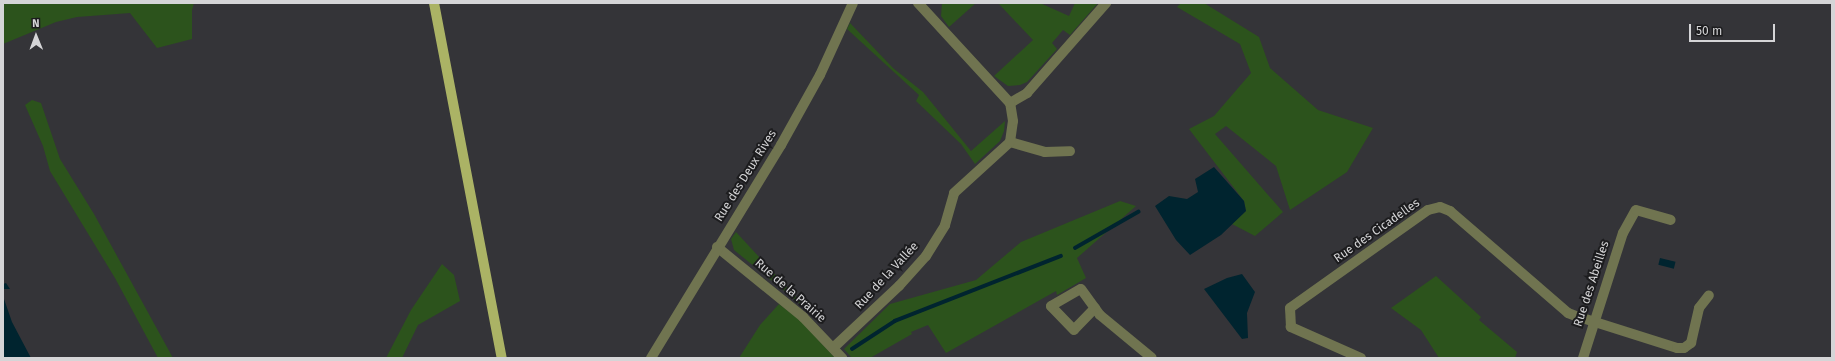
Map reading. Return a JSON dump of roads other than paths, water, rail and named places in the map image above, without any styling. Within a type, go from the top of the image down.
[{"type":"main road","points":[[434,3],[502,358]]},
{"type":"street","name":"Rue des Deux Rives","points":[[651,358],[717,247],[785,139],[820,75],[853,3]]},
{"type":"street","points":[[918,3],[1010,103],[1013,120],[1010,142],[1046,152],[1070,151]]},
{"type":"street","points":[[925,11],[932,3]]},
{"type":"street","points":[[1010,103],[1027,93],[1106,3]]},
{"type":"street","name":"Rue de la Vallée","points":[[833,348],[899,286],[926,256],[946,225],[954,193],[1010,142]]},
{"type":"street","name":"Rue des Cicadelles","points":[[1361,358],[1292,327],[1290,308],[1428,210],[1440,207],[1450,211],[1568,312],[1594,321]]},
{"type":"street","name":"Rue des Abeilles","points":[[1582,358],[1623,233],[1636,210],[1671,220]]},
{"type":"street","name":"Rue de la Prairie","points":[[717,247],[803,317],[842,358]]},
{"type":"street","points":[[1594,321],[1677,348],[1684,348],[1691,343],[1699,308],[1709,295]]},
{"type":"street","points":[[1095,308],[1100,315],[1152,358]]},
{"type":"water","points":[[1214,167],[1244,201],[1246,211],[1221,235],[1190,255],[1176,240],[1155,206],[1169,196],[1187,199],[1198,192],[1195,179]]},
{"type":"water","points":[[1660,258],[1676,262],[1674,269],[1658,265]]},
{"type":"water","points":[[1242,274],[1255,292],[1247,313],[1248,338],[1242,339],[1204,289],[1227,278]]},
{"type":"water","points":[[6,283],[10,289],[4,289],[4,299],[12,322],[31,358],[3,358],[3,284]]},
{"type":"waterway","points":[[1075,248],[1138,212]]},
{"type":"waterway","points":[[852,349],[895,321],[1061,256]]}]
